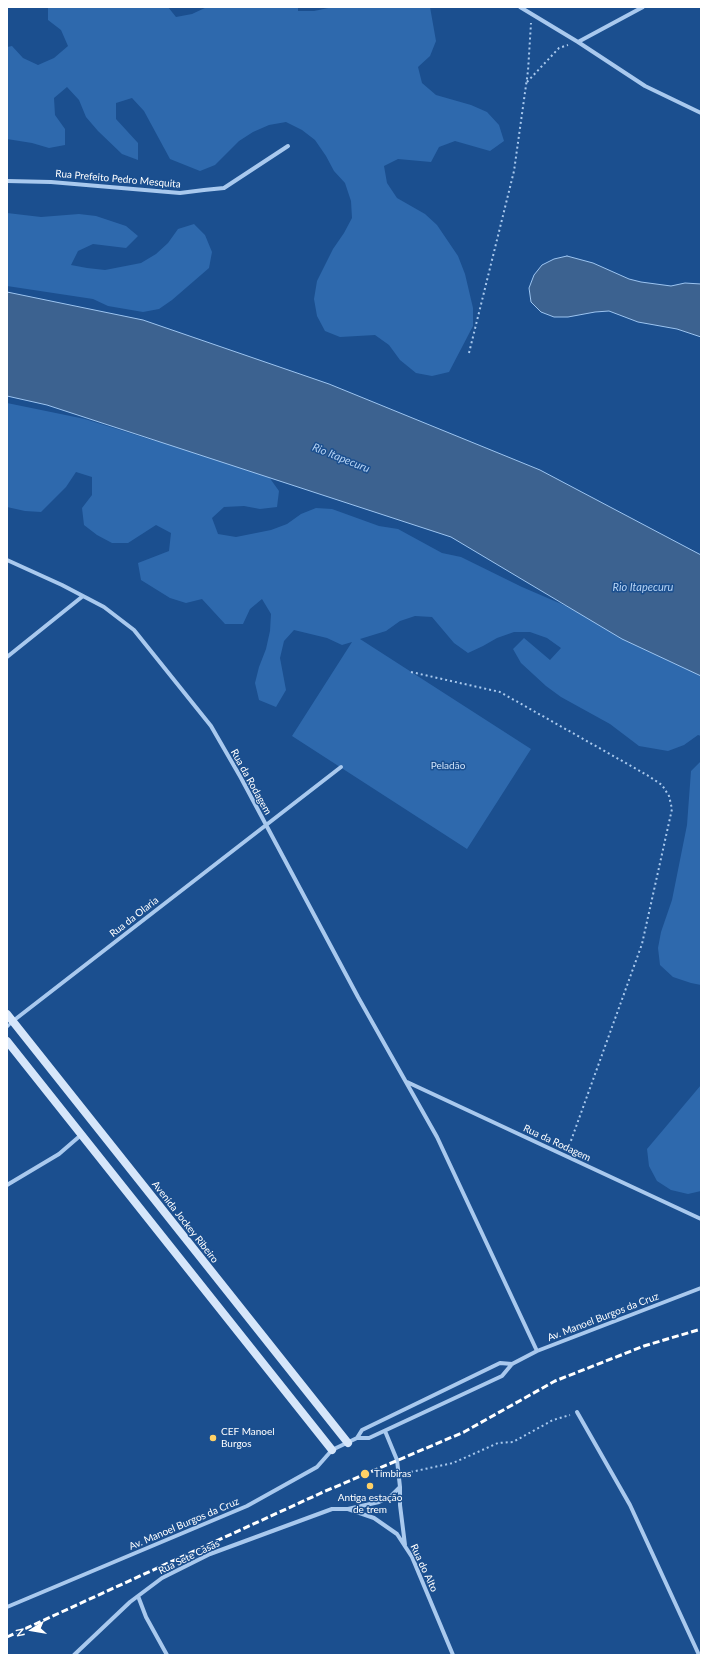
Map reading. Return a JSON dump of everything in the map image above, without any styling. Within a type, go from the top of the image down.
[{"type":"street","points":[[520,7],[578,42],[645,86],[701,113]]},
{"type":"street","points":[[578,42],[643,7]]},
{"type":"street","name":"Rua Prefeito Pedro Mesquita","points":[[7,181],[51,182],[180,193],[224,188],[288,146]]},
{"type":"street","name":"Rua da Rodagem","points":[[7,560],[104,606],[134,630],[210,726],[266,825],[358,997],[437,1137],[537,1351]]},
{"type":"street","points":[[7,657],[83,596]]},
{"type":"street","name":"Rua da Olaria","points":[[10,1024],[341,767]]},
{"type":"street","name":"Avenida Jockey Ribeiro","points":[[7,1014],[10,1024],[348,1443]]},
{"type":"street","points":[[7,1041],[332,1450]]},
{"type":"street","name":"Rua da Rodagem","points":[[406,1082],[701,1219]]},
{"type":"street","points":[[7,1185],[59,1154],[81,1134]]},
{"type":"street","name":"Av. Manoel Burgos da Cruz","points":[[512,1364],[537,1351],[701,1288]]},
{"type":"street","points":[[500,1363],[512,1364],[502,1376],[370,1438],[358,1438],[362,1430],[500,1363]]},
{"type":"street","points":[[577,1412],[630,1505],[699,1655]]},
{"type":"street","points":[[385,1431],[397,1460],[405,1547]]},
{"type":"street","name":"Av. Manoel Burgos da Cruz","points":[[7,1607],[247,1506],[317,1467],[332,1450],[358,1438]]},
{"type":"street","points":[[348,1509],[379,1502],[391,1496],[400,1487]]},
{"type":"street","name":"Rua do Alto","points":[[332,1509],[348,1509],[374,1518],[397,1534],[412,1557],[453,1655]]},
{"type":"street","name":"Rua Sete Casas","points":[[74,1655],[138,1596],[162,1578],[210,1554],[332,1509]]},
{"type":"street","points":[[138,1596],[146,1618],[167,1655]]},
{"type":"path","points":[[469,354],[514,171],[527,83],[532,14]]},
{"type":"path","points":[[527,83],[559,48],[578,42]]},
{"type":"path","points":[[411,672],[500,692],[647,775],[662,785],[669,796],[672,809],[642,944],[565,1156]]},
{"type":"path","points":[[398,1475],[453,1463],[498,1443],[513,1442],[553,1420],[577,1412]]},
{"type":"green space","points":[[48,7],[168,7],[176,17],[192,14],[207,7],[298,7],[298,11],[314,11],[333,7],[430,7],[436,41],[430,56],[418,67],[422,83],[436,95],[471,105],[487,112],[499,125],[504,141],[490,151],[455,141],[439,147],[431,162],[398,159],[384,166],[387,183],[397,198],[425,214],[437,225],[458,256],[465,274],[473,308],[473,326],[449,372],[432,376],[416,373],[400,360],[389,345],[375,335],[340,337],[325,331],[317,316],[314,299],[317,281],[333,249],[352,218],[351,201],[345,183],[334,171],[315,140],[302,130],[286,122],[269,125],[253,132],[239,141],[215,165],[200,171],[170,159],[144,111],[132,98],[116,103],[116,119],[138,143],[138,160],[122,154],[98,131],[86,117],[79,100],[67,87],[54,98],[55,115],[65,129],[65,145],[49,148],[32,143],[7,139],[7,47],[12,46],[23,58],[38,65],[54,58],[68,46],[61,30],[48,20]]},
{"type":"green space","points":[[7,213],[41,217],[79,214],[96,216],[126,226],[138,236],[126,248],[93,244],[78,251],[71,265],[105,270],[141,263],[156,254],[168,243],[178,229],[194,224],[205,235],[212,252],[209,268],[172,300],[159,309],[143,312],[108,306],[93,299],[7,286]]},
{"type":"green space","name":"Peladão","points":[[7,403],[85,419],[152,440],[186,448],[269,477],[279,491],[277,507],[260,509],[244,506],[224,507],[212,518],[218,534],[236,537],[271,530],[287,524],[301,514],[316,508],[332,509],[379,526],[398,529],[442,553],[461,557],[522,587],[587,615],[701,674],[701,736],[698,735],[684,745],[668,751],[639,746],[610,724],[561,697],[546,686],[521,663],[513,649],[524,638],[550,660],[561,648],[547,638],[530,632],[514,632],[497,638],[468,653],[454,643],[432,617],[415,616],[400,621],[386,631],[360,639],[531,749],[467,849],[292,736],[352,642],[342,645],[327,638],[294,630],[284,641],[280,658],[286,690],[276,707],[259,700],[255,683],[270,631],[271,614],[262,599],[250,609],[243,624],[225,624],[202,599],[186,603],[170,598],[141,580],[138,563],[169,551],[171,533],[156,525],[128,543],[112,543],[97,535],[84,525],[82,508],[92,495],[92,477],[76,472],[66,487],[41,512],[25,511],[7,507]]},
{"type":"green space","points":[[701,761],[701,985],[673,977],[660,965],[658,948],[661,932],[672,900],[687,825],[691,771]]},
{"type":"green space","points":[[701,1085],[701,1191],[688,1194],[671,1190],[657,1181],[649,1166],[647,1149]]},
{"type":"water","points":[[567,256],[593,263],[629,279],[641,282],[671,286],[685,283],[701,284],[701,337],[677,329],[638,322],[609,311],[568,317],[554,317],[541,312],[531,302],[529,288],[534,275],[542,265],[554,259]]},
{"type":"water","name":"Rio Itapecuru","points":[[7,292],[143,320],[329,384],[540,470],[701,555],[701,676],[622,639],[451,537],[47,405],[7,396]]},
{"type":"railway","points":[[7,1637],[321,1493],[464,1432],[555,1381],[644,1346],[701,1329]]},
{"type":"place","name":"CEF Manoel Burgos","points":[[213,1438]]},
{"type":"place","name":"Timbiras","points":[[365,1474]]},
{"type":"place","name":"Antiga estação de trem","points":[[370,1486]]}]
